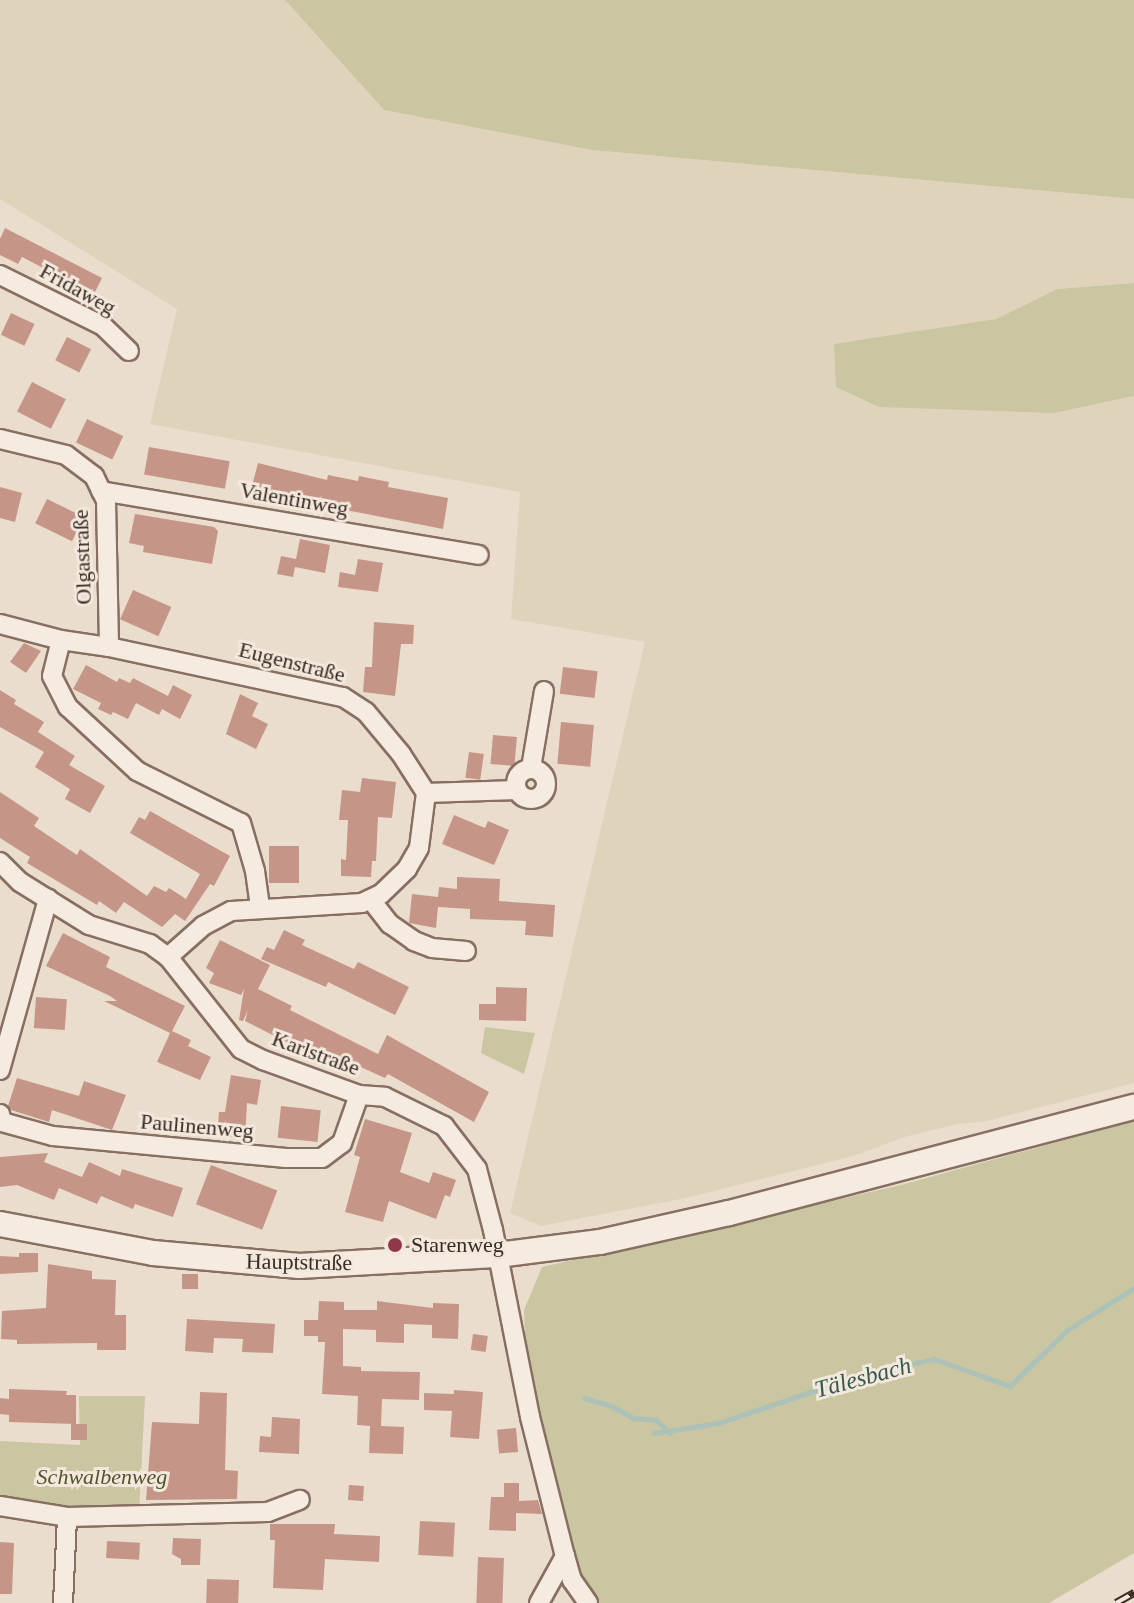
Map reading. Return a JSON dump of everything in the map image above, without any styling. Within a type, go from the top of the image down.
[{"type":"street","name":"Fridaweg","points":[[0,275],[103,326],[129,351]]},
{"type":"street","name":"Olgastraße","points":[[0,439],[66,455],[94,476],[106,501],[109,647]]},
{"type":"street","name":"Valentinweg","points":[[101,491],[479,555]]},
{"type":"street","name":"Eugenstraße","points":[[0,624],[61,640],[109,647],[343,697],[375,723],[401,754],[426,793]]},
{"type":"street","points":[[61,640],[52,676],[68,707],[137,771],[241,823],[255,871],[260,907]]},
{"type":"street","points":[[531,768],[544,691]]},
{"type":"street","points":[[168,957],[203,926],[231,911],[371,900],[407,869],[419,848],[426,793],[517,790],[528,799],[542,795],[547,786],[544,776],[531,768]]},
{"type":"street","points":[[517,790],[518,775],[531,768]]},
{"type":"street","name":"Karlstraße","points":[[0,862],[20,882],[89,925],[150,944],[168,957],[241,1049],[359,1095],[385,1097],[444,1126],[477,1169],[498,1255]]},
{"type":"street","points":[[0,1070],[48,899]]},
{"type":"street","points":[[371,900],[390,924],[414,941],[432,948],[466,951]]},
{"type":"street","name":"Paulinenweg","points":[[0,1114],[2,1122],[53,1136],[286,1158],[322,1158],[342,1143],[359,1095]]},
{"type":"street","name":"Hauptstraße","points":[[0,1224],[153,1253],[299,1266],[498,1255],[600,1242],[729,1213],[1134,1107]]},
{"type":"street","points":[[498,1255],[530,1417],[565,1556],[572,1580],[588,1603]]},
{"type":"street","points":[[0,1506],[67,1517],[268,1512],[300,1500]]},
{"type":"street","points":[[63,1603],[67,1517]]},
{"type":"street","points":[[539,1603],[565,1556]]},
{"type":"shaded area","points":[[0,0],[285,0],[384,110],[592,150],[1134,199],[1134,283],[1057,289],[996,319],[834,345],[1054,413],[1134,396],[1134,1083],[987,1121],[958,1124],[908,1136],[853,1156],[691,1197],[541,1226],[510,1213],[645,642],[511,619],[520,492],[150,424],[177,309],[0,199]]},
{"type":"green space","points":[[285,0],[1134,0],[1134,199],[592,150],[384,110]]},
{"type":"green space","points":[[1134,283],[1134,396],[1054,413],[879,407],[836,387],[834,344],[996,319],[1057,289]]},
{"type":"green space","points":[[485,1027],[535,1033],[524,1074],[481,1053]]},
{"type":"green space","points":[[1134,1121],[1134,1553],[1049,1603],[586,1603],[529,1424],[524,1310],[542,1267],[901,1185]]},
{"type":"green space","name":"Schwalbenweg","points":[[79,1396],[145,1396],[139,1514],[0,1506],[0,1441],[80,1445]]},
{"type":"building","points":[[5,228],[102,278],[93,296],[75,287],[72,293],[43,278],[47,270],[22,257],[18,264],[0,255],[0,239]]},
{"type":"building","points":[[11,313],[35,324],[24,346],[1,335]]},
{"type":"building","points":[[67,337],[91,349],[79,372],[55,360]]},
{"type":"building","points":[[32,382],[66,399],[51,429],[17,411]]},
{"type":"building","points":[[87,419],[123,436],[112,459],[76,443]]},
{"type":"building","points":[[149,447],[230,461],[225,489],[144,475]]},
{"type":"building","points":[[258,463],[327,480],[328,475],[358,481],[359,476],[389,482],[388,487],[448,498],[443,529],[310,503],[311,500],[250,493]]},
{"type":"building","points":[[0,487],[22,493],[15,522],[0,518]]},
{"type":"building","points":[[47,499],[84,517],[72,541],[35,523]]},
{"type":"building","points":[[135,514],[214,527],[218,531],[212,564],[143,552],[144,546],[129,543]]},
{"type":"building","points":[[300,539],[330,545],[325,573],[295,567],[293,577],[277,574],[281,556],[296,559]]},
{"type":"building","points":[[358,559],[383,563],[378,592],[338,587],[340,572],[355,575],[353,586]]},
{"type":"building","points":[[133,590],[171,607],[158,636],[120,619]]},
{"type":"building","points":[[374,622],[414,625],[413,644],[401,644],[395,696],[363,692],[365,667],[372,667]]},
{"type":"building","points":[[24,643],[41,651],[26,673],[10,662]]},
{"type":"building","points":[[86,665],[117,682],[119,678],[130,683],[133,678],[168,696],[173,685],[192,695],[180,719],[162,709],[159,715],[136,703],[128,719],[113,712],[111,715],[98,709],[101,703],[73,689]]},
{"type":"building","points":[[563,667],[598,671],[594,698],[560,694]]},
{"type":"building","points":[[0,690],[16,700],[14,704],[44,722],[38,732],[75,756],[69,765],[105,786],[90,813],[65,799],[70,789],[35,767],[44,752],[0,727]]},
{"type":"building","points":[[240,694],[258,703],[252,716],[268,724],[256,749],[226,734]]},
{"type":"building","points":[[561,722],[594,725],[590,767],[557,764]]},
{"type":"building","points":[[493,735],[517,737],[514,766],[490,764]]},
{"type":"building","points":[[469,752],[484,754],[480,780],[465,778]]},
{"type":"building","points":[[362,778],[396,782],[392,818],[378,817],[376,861],[372,861],[371,877],[341,876],[341,859],[346,860],[348,820],[339,820],[342,790],[360,792]]},
{"type":"building","points":[[0,792],[39,818],[34,826],[77,855],[80,849],[147,896],[154,886],[166,892],[169,888],[186,899],[200,874],[130,833],[139,817],[145,820],[150,811],[230,856],[214,886],[210,884],[185,921],[175,914],[162,927],[124,902],[116,913],[99,901],[97,905],[27,863],[30,857],[0,838]]},
{"type":"building","points":[[454,815],[485,828],[488,821],[509,830],[494,865],[442,844]]},
{"type":"building","points":[[269,846],[299,846],[299,883],[269,883]]},
{"type":"building","points":[[457,877],[500,879],[499,901],[555,905],[553,937],[525,935],[526,921],[470,919],[470,909],[438,907],[436,928],[409,923],[412,894],[438,897],[439,887],[457,889]]},
{"type":"building","points":[[284,930],[305,940],[302,945],[354,969],[358,962],[409,987],[395,1015],[328,982],[326,987],[261,959],[267,947],[274,950]]},
{"type":"building","points":[[63,933],[110,957],[106,967],[185,1006],[172,1031],[191,1040],[188,1046],[211,1057],[200,1080],[157,1062],[170,1033],[104,1001],[117,1001],[110,996],[46,966]]},
{"type":"building","points":[[220,940],[270,965],[258,989],[292,1006],[290,1010],[378,1054],[387,1035],[489,1092],[474,1122],[388,1074],[385,1078],[345,1060],[342,1067],[292,1045],[245,1021],[248,1010],[243,1021],[239,1020],[244,989],[241,995],[209,983],[214,973],[206,968]]},
{"type":"building","points":[[496,987],[527,988],[526,1021],[479,1020],[479,1004],[496,1004]]},
{"type":"building","points":[[36,997],[67,999],[65,1030],[34,1028]]},
{"type":"building","points":[[231,1075],[261,1080],[257,1105],[247,1103],[245,1138],[217,1136],[219,1112],[225,1112]]},
{"type":"building","points":[[17,1078],[79,1096],[84,1081],[126,1095],[112,1130],[52,1110],[49,1122],[11,1110],[8,1106]]},
{"type":"building","points":[[281,1106],[321,1110],[317,1142],[278,1138]]},
{"type":"building","points":[[365,1119],[412,1133],[400,1172],[429,1183],[433,1172],[456,1180],[450,1197],[445,1195],[436,1219],[389,1201],[383,1222],[345,1212],[360,1157],[354,1155]]},
{"type":"building","points":[[48,1153],[44,1162],[82,1177],[89,1162],[120,1176],[122,1169],[183,1188],[173,1217],[135,1204],[133,1209],[101,1196],[97,1204],[59,1188],[54,1200],[17,1185],[0,1187],[0,1157]]},
{"type":"building","points":[[211,1165],[277,1190],[262,1230],[196,1204]]},
{"type":"building","points":[[19,1253],[38,1253],[38,1272],[0,1274],[0,1256],[19,1257]]},
{"type":"building","points":[[48,1264],[92,1271],[92,1279],[116,1280],[115,1315],[126,1315],[126,1350],[97,1350],[97,1343],[17,1344],[17,1340],[1,1339],[2,1311],[46,1308]]},
{"type":"building","points":[[182,1274],[198,1274],[198,1289],[182,1289]]},
{"type":"building","points":[[319,1301],[344,1302],[344,1310],[377,1310],[377,1301],[433,1308],[433,1303],[459,1304],[458,1339],[432,1338],[432,1325],[404,1324],[404,1343],[376,1342],[376,1330],[343,1329],[343,1366],[361,1367],[361,1371],[420,1372],[419,1400],[382,1399],[381,1426],[404,1427],[403,1454],[369,1453],[370,1426],[357,1425],[358,1396],[322,1394],[325,1342],[318,1342],[318,1336],[304,1336],[304,1320],[318,1320]]},
{"type":"building","points":[[187,1319],[275,1324],[273,1353],[242,1352],[243,1339],[214,1338],[213,1353],[185,1351]]},
{"type":"building","points":[[473,1334],[488,1336],[486,1352],[471,1350]]},
{"type":"building","points":[[9,1389],[67,1391],[66,1395],[76,1395],[76,1424],[87,1424],[87,1440],[71,1440],[71,1424],[75,1424],[9,1422],[9,1415],[0,1414],[0,1398],[9,1399]]},
{"type":"building","points":[[454,1390],[483,1392],[479,1439],[450,1437],[452,1411],[424,1410],[424,1393],[454,1394]]},
{"type":"building","points":[[200,1392],[227,1393],[225,1470],[238,1471],[237,1499],[146,1500],[152,1422],[199,1424]]},
{"type":"building","points":[[272,1417],[300,1419],[299,1454],[259,1452],[260,1436],[271,1437]]},
{"type":"building","points":[[516,1428],[518,1452],[499,1454],[497,1430]]},
{"type":"building","points":[[504,1483],[519,1483],[519,1501],[538,1500],[542,1514],[516,1513],[516,1531],[489,1530],[491,1497],[504,1497]]},
{"type":"building","points":[[349,1485],[364,1486],[363,1501],[348,1500]]},
{"type":"building","points":[[420,1521],[455,1523],[453,1557],[418,1555]]},
{"type":"building","points":[[270,1524],[335,1524],[334,1534],[380,1536],[379,1562],[325,1559],[323,1590],[273,1588],[275,1540],[270,1540]]},
{"type":"building","points":[[173,1538],[201,1539],[200,1565],[181,1565],[181,1559],[172,1554]]},
{"type":"building","points":[[107,1541],[140,1543],[139,1560],[106,1558]]},
{"type":"building","points":[[0,1542],[14,1543],[12,1594],[0,1594]]},
{"type":"building","points":[[478,1557],[504,1558],[502,1603],[476,1603]]},
{"type":"building","points":[[207,1579],[239,1580],[238,1603],[206,1603]]},
{"type":"waterway","name":"Tälesbach","points":[[654,1433],[718,1423],[864,1374],[934,1359],[1010,1386],[1067,1330],[1134,1288]]},
{"type":"waterway","points":[[584,1398],[609,1405],[633,1418],[656,1420],[670,1433]]},
{"type":"railway","points":[[1116,1603],[1134,1593]]},
{"type":"place","name":"Starenweg","points":[[395,1245]]}]
